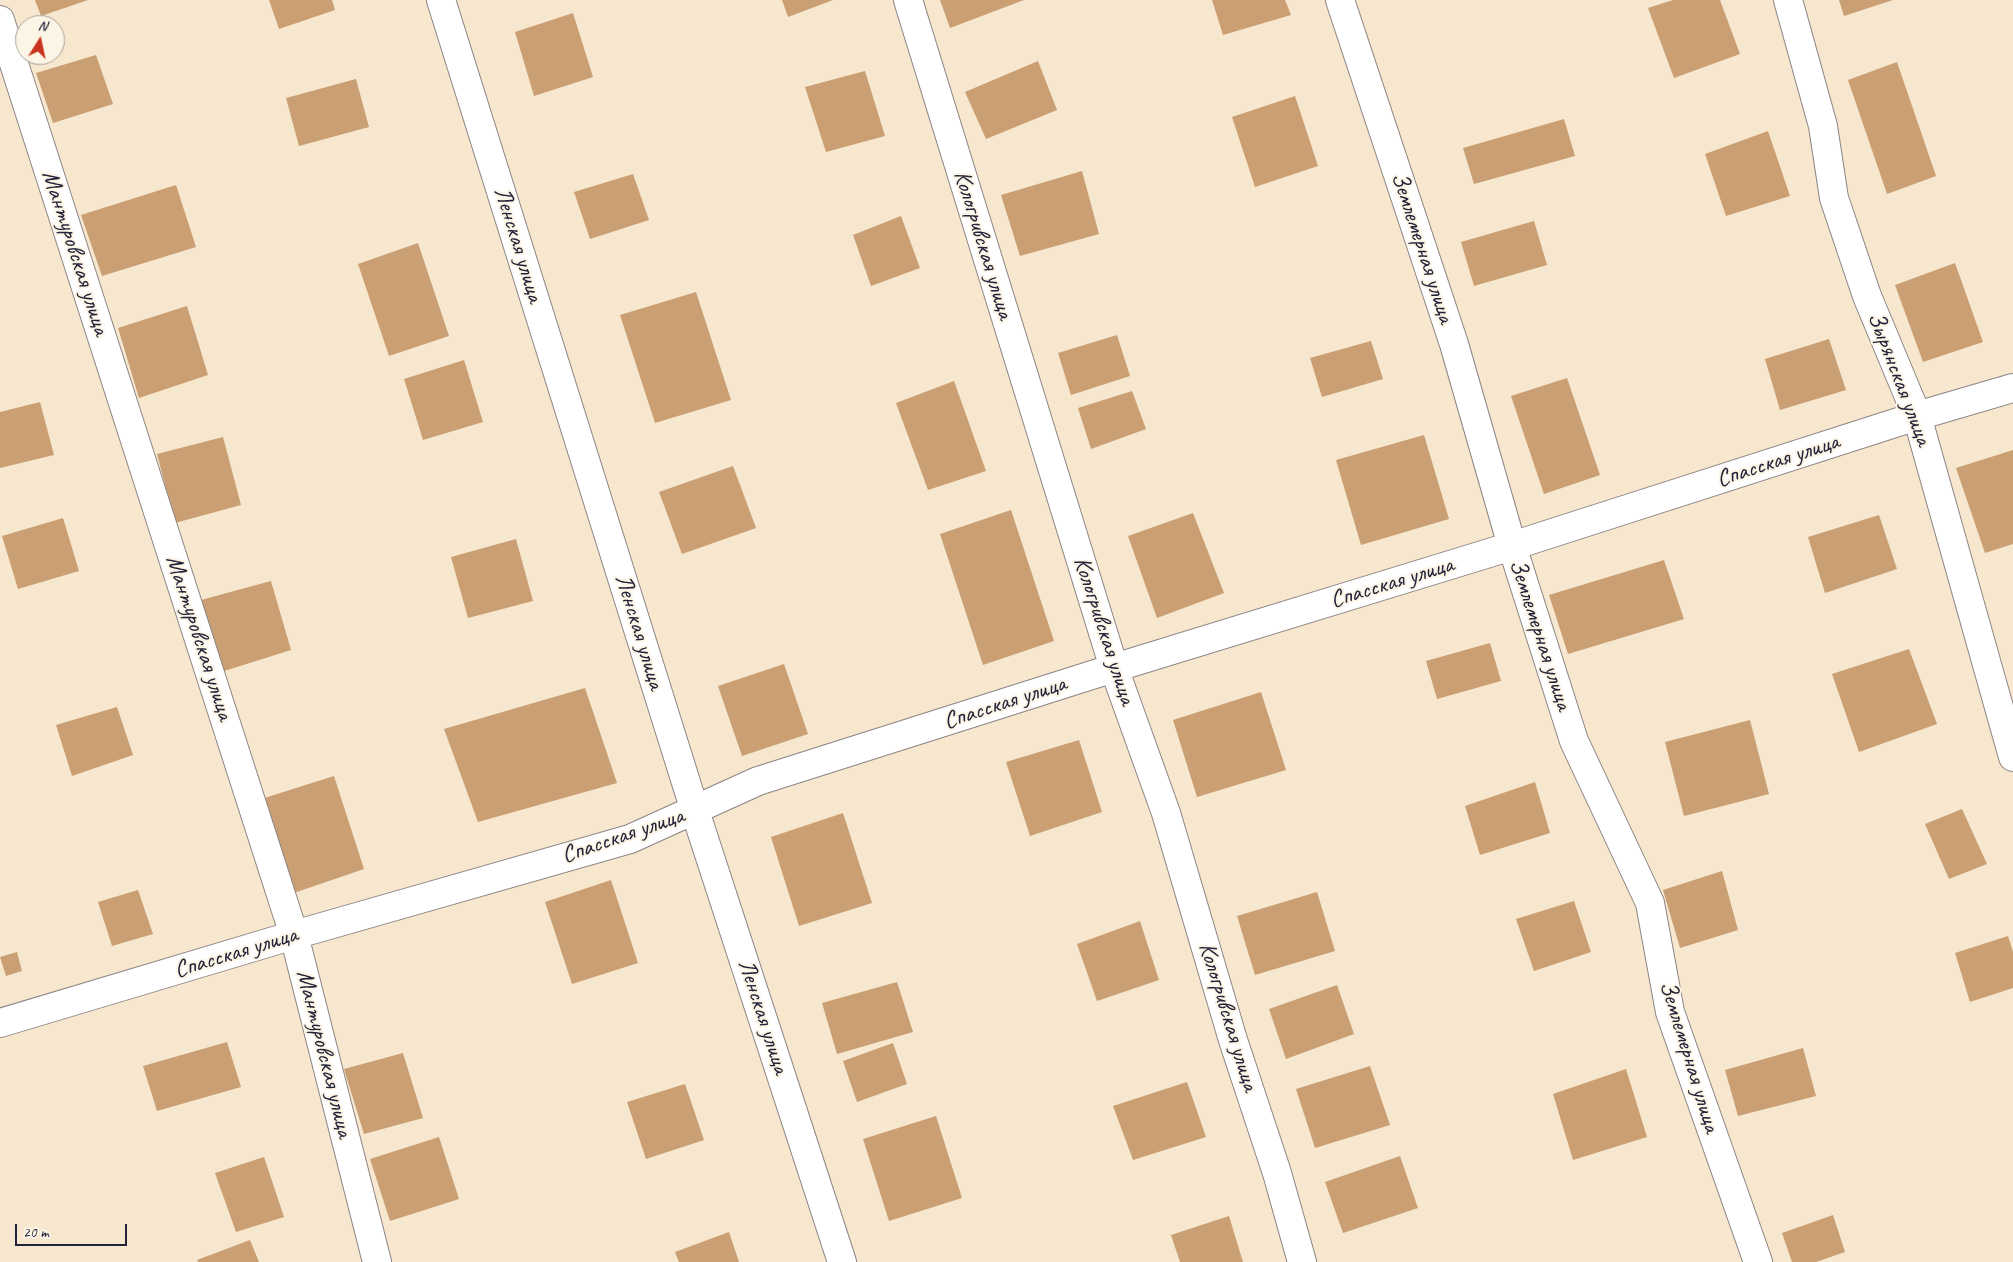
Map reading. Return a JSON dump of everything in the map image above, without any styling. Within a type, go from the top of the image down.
[{"type":"street","name":"Ленская улица","points":[[441,0],[695,811],[842,1262]]},
{"type":"street","name":"Кологривская улица","points":[[908,0],[1114,668],[1166,813],[1234,1040],[1277,1173],[1302,1262]]},
{"type":"street","name":"Землемерная улица","points":[[1340,0],[1454,344],[1512,546],[1574,741],[1650,903],[1670,1012],[1758,1262]]},
{"type":"street","name":"Зырянская улица","points":[[1788,0],[1823,126],[1834,198],[1867,296],[1917,416],[2013,757]]},
{"type":"street","name":"Мантуровская улица","points":[[0,20],[294,935],[377,1262]]},
{"type":"street","name":"Спасская улица","points":[[0,1023],[294,935],[630,839],[758,781],[1114,668],[1512,546],[1917,416],[2013,388]]},
{"type":"building","points":[[35,0],[88,0],[44,15],[41,15]]},
{"type":"building","points":[[269,0],[332,0],[335,10],[279,29]]},
{"type":"building","points":[[782,0],[833,0],[788,17]]},
{"type":"building","points":[[940,0],[1024,0],[950,28]]},
{"type":"building","points":[[1212,0],[1285,0],[1291,15],[1223,35]]},
{"type":"building","points":[[1673,0],[1720,0],[1740,54],[1674,78],[1648,8]]},
{"type":"building","points":[[1839,0],[1893,0],[1844,16]]},
{"type":"building","points":[[573,13],[593,77],[534,96],[515,32]]},
{"type":"building","points":[[96,55],[113,104],[53,123],[36,73]]},
{"type":"building","points":[[1038,61],[1057,110],[986,139],[965,92]]},
{"type":"building","points":[[1897,62],[1936,176],[1887,194],[1848,80]]},
{"type":"building","points":[[865,71],[885,136],[826,152],[805,87]]},
{"type":"building","points":[[356,79],[369,127],[299,146],[286,98]]},
{"type":"building","points":[[1295,96],[1318,166],[1255,187],[1232,117]]},
{"type":"building","points":[[1564,119],[1575,156],[1474,184],[1463,148]]},
{"type":"building","points":[[1768,131],[1790,196],[1726,216],[1705,154]]},
{"type":"building","points":[[1082,171],[1099,234],[1020,256],[1001,195]]},
{"type":"building","points":[[633,174],[649,220],[590,239],[574,192]]},
{"type":"building","points":[[176,185],[196,247],[102,276],[81,215]]},
{"type":"building","points":[[901,216],[920,268],[871,286],[853,235]]},
{"type":"building","points":[[1534,221],[1547,265],[1474,286],[1461,242]]},
{"type":"building","points":[[418,243],[449,336],[389,356],[358,264]]},
{"type":"building","points":[[1955,263],[1983,342],[1923,362],[1895,285]]},
{"type":"building","points":[[696,292],[731,400],[655,423],[620,315]]},
{"type":"building","points":[[187,306],[208,375],[139,398],[118,328]]},
{"type":"building","points":[[1117,335],[1130,376],[1071,395],[1058,353]]},
{"type":"building","points":[[1829,339],[1846,390],[1780,410],[1765,359]]},
{"type":"building","points":[[1371,341],[1383,379],[1322,397],[1310,358]]},
{"type":"building","points":[[464,360],[483,422],[423,440],[404,379]]},
{"type":"building","points":[[1567,378],[1600,475],[1544,494],[1511,396]]},
{"type":"building","points":[[954,381],[986,471],[928,490],[896,403]]},
{"type":"building","points":[[1132,391],[1146,429],[1091,449],[1078,408]]},
{"type":"building","points":[[40,402],[54,455],[0,468],[0,412]]},
{"type":"building","points":[[1424,435],[1449,519],[1361,545],[1336,460]]},
{"type":"building","points":[[223,437],[241,505],[175,523],[157,454]]},
{"type":"building","points":[[2013,450],[2013,544],[1985,553],[1956,468]]},
{"type":"building","points":[[733,466],[756,528],[682,554],[659,492]]},
{"type":"building","points":[[1011,510],[1054,641],[983,665],[940,534]]},
{"type":"building","points":[[1193,513],[1224,593],[1157,618],[1128,536]]},
{"type":"building","points":[[1879,515],[1897,569],[1825,593],[1808,537]]},
{"type":"building","points":[[63,518],[79,571],[18,589],[2,536]]},
{"type":"building","points":[[516,539],[533,601],[468,618],[451,557]]},
{"type":"building","points":[[1664,560],[1684,619],[1568,654],[1549,595]]},
{"type":"building","points":[[271,581],[291,650],[221,672],[201,600]]},
{"type":"building","points":[[1490,643],[1501,681],[1437,699],[1426,661]]},
{"type":"building","points":[[1909,649],[1937,724],[1859,752],[1832,674]]},
{"type":"building","points":[[784,664],[808,734],[742,756],[718,686]]},
{"type":"building","points":[[585,688],[617,783],[478,822],[444,729]]},
{"type":"building","points":[[1261,692],[1286,770],[1197,797],[1173,720]]},
{"type":"building","points":[[117,707],[133,755],[72,776],[56,725]]},
{"type":"building","points":[[1750,720],[1769,794],[1684,816],[1665,742]]},
{"type":"building","points":[[1079,740],[1102,812],[1030,836],[1006,762]]},
{"type":"building","points":[[334,776],[364,869],[288,895],[258,800]]},
{"type":"building","points":[[1535,782],[1550,833],[1480,855],[1465,806]]},
{"type":"building","points":[[1962,809],[1987,864],[1949,879],[1925,824]]},
{"type":"building","points":[[843,813],[872,903],[799,926],[771,837]]},
{"type":"building","points":[[1722,871],[1738,930],[1680,948],[1663,890]]},
{"type":"building","points":[[611,880],[638,963],[572,984],[545,902]]},
{"type":"building","points":[[138,890],[153,934],[112,946],[98,902]]},
{"type":"building","points":[[1317,892],[1335,951],[1255,975],[1237,916]]},
{"type":"building","points":[[1574,901],[1591,952],[1534,971],[1516,919]]},
{"type":"building","points":[[1140,921],[1159,980],[1097,1001],[1077,944]]},
{"type":"building","points":[[2008,936],[2013,952],[2013,988],[1970,1002],[1955,953]]},
{"type":"building","points":[[17,952],[22,971],[6,976],[0,957]]},
{"type":"building","points":[[897,982],[913,1032],[837,1054],[822,1003]]},
{"type":"building","points":[[1337,985],[1354,1034],[1286,1059],[1269,1009]]},
{"type":"building","points":[[227,1042],[241,1087],[157,1111],[143,1066]]},
{"type":"building","points":[[893,1043],[907,1084],[857,1102],[843,1061]]},
{"type":"building","points":[[1803,1048],[1816,1096],[1738,1116],[1725,1070]]},
{"type":"building","points":[[403,1053],[423,1118],[364,1134],[344,1069]]},
{"type":"building","points":[[1370,1066],[1390,1125],[1315,1148],[1296,1089]]},
{"type":"building","points":[[1626,1069],[1647,1137],[1573,1160],[1553,1094]]},
{"type":"building","points":[[1187,1082],[1206,1137],[1133,1160],[1113,1106]]},
{"type":"building","points":[[685,1084],[704,1140],[646,1159],[627,1102]]},
{"type":"building","points":[[936,1116],[962,1198],[889,1221],[863,1139]]},
{"type":"building","points":[[439,1137],[459,1199],[390,1221],[370,1159]]},
{"type":"building","points":[[1400,1156],[1418,1208],[1343,1233],[1325,1182]]},
{"type":"building","points":[[264,1157],[284,1217],[236,1232],[215,1173]]},
{"type":"building","points":[[1833,1215],[1845,1252],[1816,1262],[1792,1262],[1782,1233]]},
{"type":"building","points":[[1229,1216],[1243,1262],[1180,1262],[1171,1235]]},
{"type":"building","points":[[729,1232],[739,1262],[679,1262],[675,1252]]},
{"type":"building","points":[[250,1240],[259,1262],[198,1262],[197,1260]]}]
